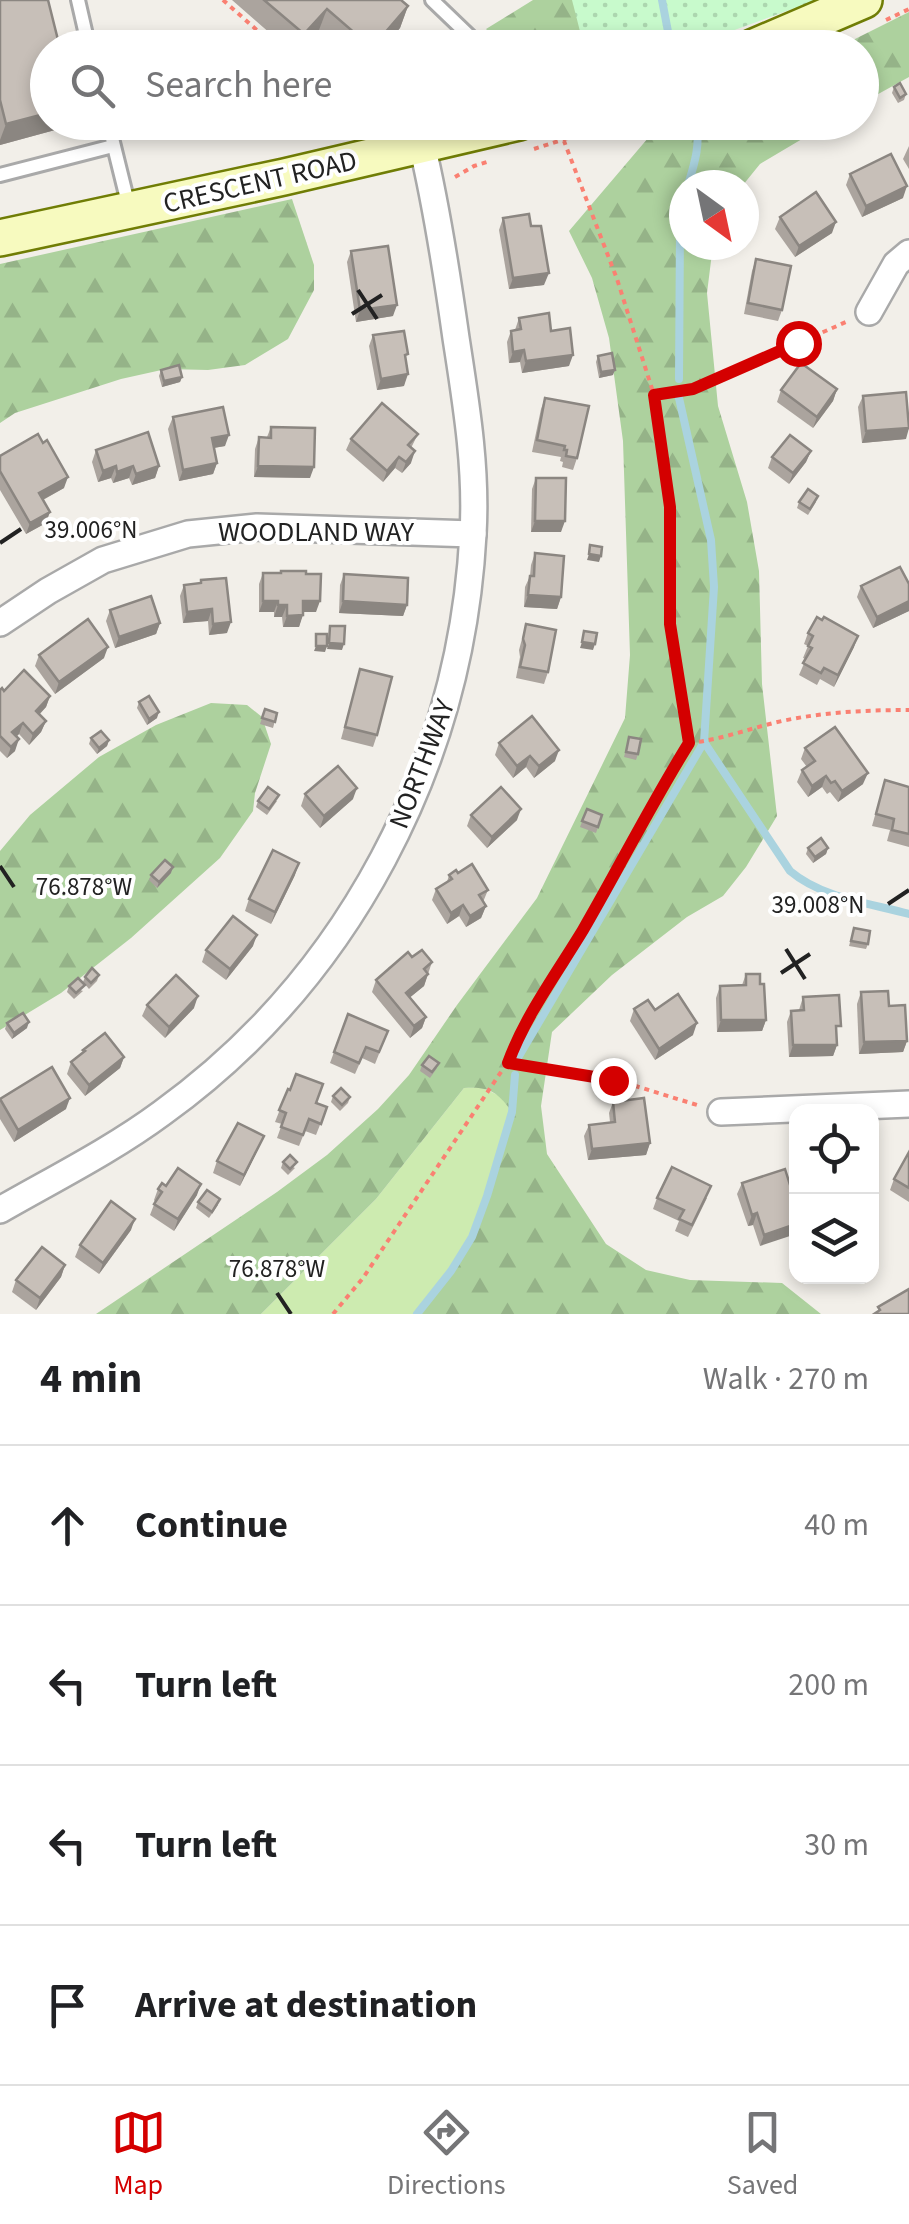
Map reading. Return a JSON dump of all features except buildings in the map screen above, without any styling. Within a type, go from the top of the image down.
[{"type":"street","points":[[794,30],[864,0]]},
{"type":"street","name":"CRESCENT ROAD","points":[[0,238],[422,145],[479,140]]},
{"type":"street","name":"NORTHWAY","points":[[0,1210],[162,1114],[251,1038],[328,949],[357,905],[417,789],[451,689],[465,622],[474,501],[469,425],[437,216],[422,145]]},
{"type":"street","points":[[869,312],[896,264],[909,254]]},
{"type":"street","name":"WOODLAND WAY","points":[[0,623],[103,560],[188,534],[257,526],[473,534]]},
{"type":"street","points":[[721,1112],[909,1104]]},
{"type":"lane","points":[[78,0],[86,30]]},
{"type":"lane","points":[[432,0],[463,30]]},
{"type":"lane","points":[[112,140],[129,210]]},
{"type":"lane","points":[[0,175],[114,146]]},
{"type":"path","points":[[224,0],[257,30]]},
{"type":"path","points":[[334,1314],[364,1278],[508,1063],[517,1038],[689,743],[670,624],[670,507],[654,395],[617,279],[564,141],[556,140]]},
{"type":"path","points":[[448,184],[456,175],[498,158]]},
{"type":"path","points":[[654,395],[693,389],[869,312]]},
{"type":"path","points":[[689,743],[783,721],[855,710],[909,710]]},
{"type":"path","points":[[508,1063],[613,1080],[721,1112]]},
{"type":"green space","points":[[533,0],[811,0],[732,30],[486,29]]},
{"type":"green space","points":[[572,0],[817,0],[735,30],[580,30]]},
{"type":"green space","points":[[909,12],[909,77],[879,94],[879,30],[873,30]]},
{"type":"green space","points":[[646,140],[800,140],[755,170],[669,170],[669,260],[711,260],[707,293],[718,406],[747,502],[759,571],[762,684],[777,816],[723,896],[687,917],[612,975],[552,1032],[541,1106],[547,1154],[606,1244],[646,1270],[690,1280],[782,1283],[821,1314],[417,1314],[471,1238],[512,1112],[486,1089],[464,1088],[376,1199],[261,1314],[96,1314],[327,1155],[409,1075],[537,898],[625,718],[630,655],[623,441],[609,338],[592,278],[569,231]]},
{"type":"green space","points":[[292,199],[314,265],[314,290],[288,339],[245,365],[208,370],[166,369],[121,379],[15,413],[0,423],[0,264]]},
{"type":"green space","points":[[211,703],[247,705],[262,717],[271,744],[253,811],[220,858],[131,938],[61,993],[0,1030],[0,851],[30,815],[99,757],[156,725]]},
{"type":"green space","points":[[480,1087],[500,1096],[512,1112],[471,1238],[417,1314],[261,1314],[376,1199],[464,1088]]},
{"type":"waterway","points":[[662,0],[668,30]]},
{"type":"waterway","points":[[692,170],[697,140]]},
{"type":"waterway","points":[[679,379],[680,260]]},
{"type":"waterway","points":[[519,1056],[704,742],[714,587],[711,540],[679,398]]},
{"type":"waterway","points":[[704,742],[790,871],[831,894],[909,914]]},
{"type":"waterway","points":[[417,1314],[472,1237],[512,1112],[515,1075]]},
{"type":"route","points":[[613,1080],[508,1063],[517,1038],[689,743],[670,624],[670,507],[654,395],[693,389],[798,343]]}]
